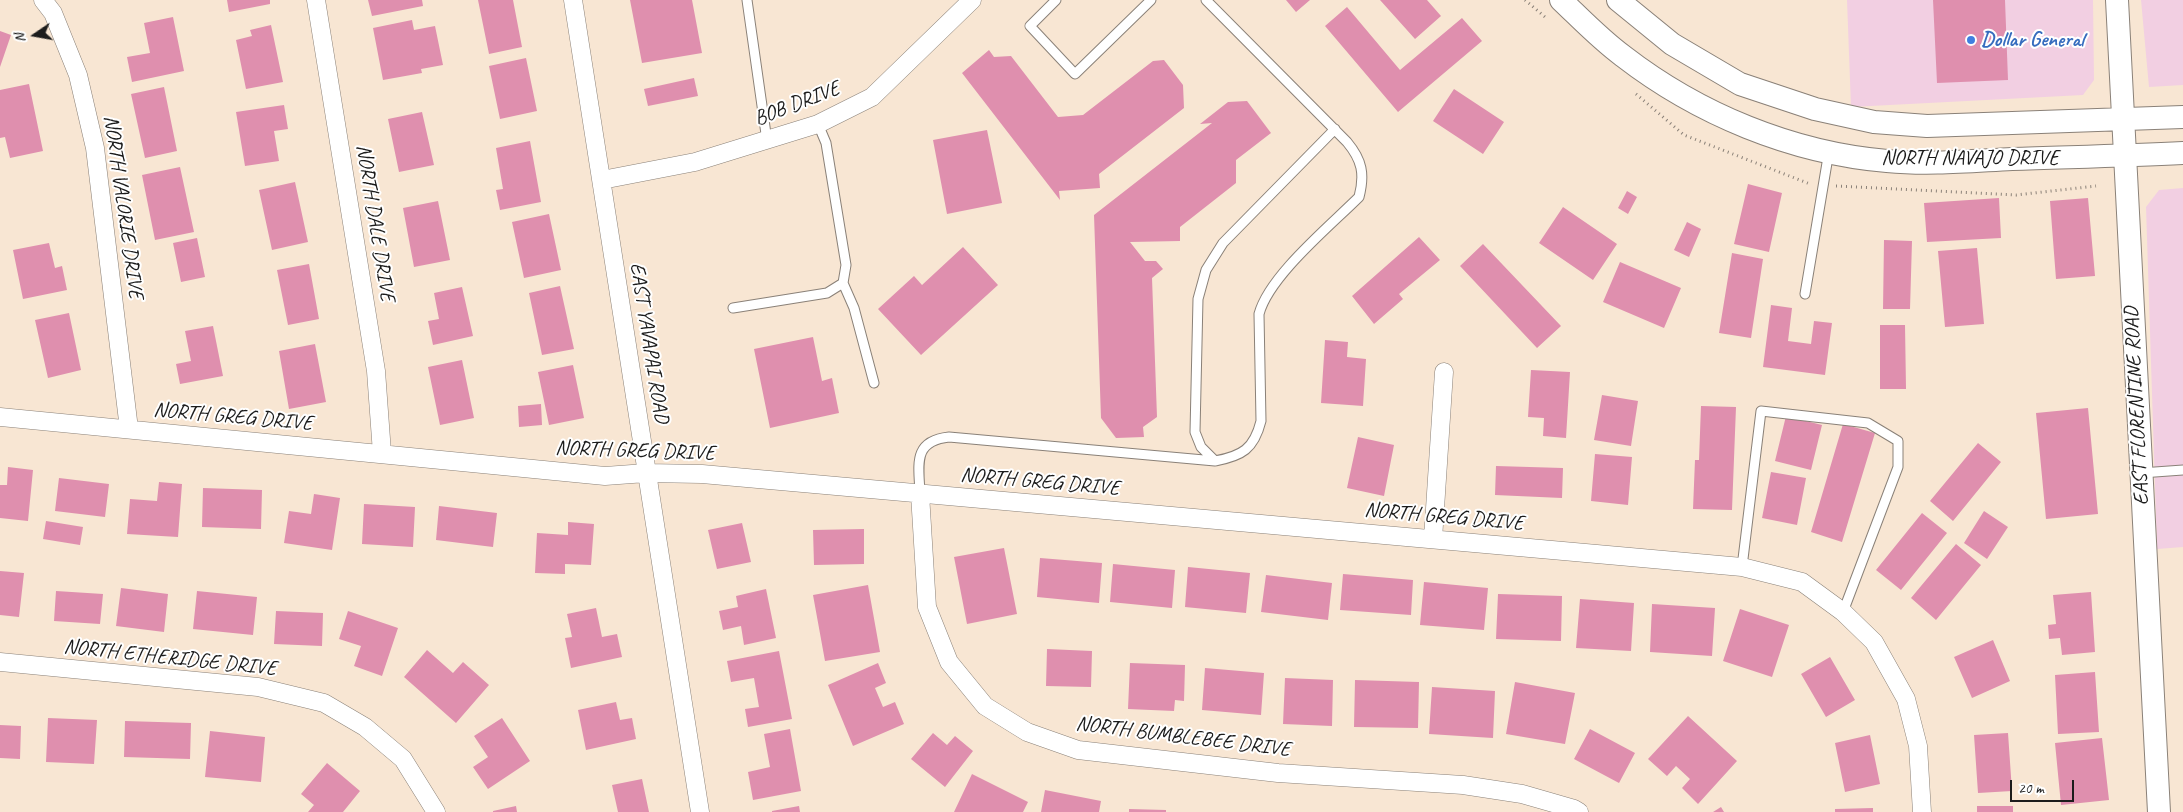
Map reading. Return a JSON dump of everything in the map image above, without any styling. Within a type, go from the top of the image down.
[{"type":"street","name":"NORTH VALORIE DRIVE","points":[[43,0],[53,13],[78,75],[95,148],[129,429]]},
{"type":"street","name":"NORTH DALE DRIVE","points":[[316,0],[376,371],[382,453]]},
{"type":"street","name":"EAST YAVAPAI ROAD","points":[[573,0],[700,812]]},
{"type":"street","name":"BOB DRIVE","points":[[602,180],[696,162],[818,124],[872,97],[972,0]]},
{"type":"street","name":"NORTH NAVAJO DRIVE","points":[[1561,0],[1622,56],[1661,83],[1716,114],[1768,135],[1829,151],[1887,161],[1933,162],[2183,154]]},
{"type":"street","name":"NORTH NAVAJO DRIVE","points":[[1618,0],[1672,44],[1740,84],[1815,109],[1874,122],[1927,126],[2122,121],[2183,117]]},
{"type":"street","name":"EAST FLORENTINE ROAD","points":[[2117,0],[2160,812]]},
{"type":"street","points":[[1433,538],[1444,372]]},
{"type":"street","name":"NORTH GREG DRIVE","points":[[0,417],[605,476],[646,473],[702,474],[1742,567],[1802,582],[1843,612],[1874,642],[1906,699],[1918,746],[1922,812]]},
{"type":"street","name":"NORTH BUMBLEBEE DRIVE","points":[[920,494],[927,607],[949,662],[985,706],[1027,732],[1078,750],[1278,774],[1463,785],[1522,794],[1579,812]]},
{"type":"street","name":"NORTH ETHERIDGE DRIVE","points":[[0,662],[258,687],[324,703],[365,727],[403,759],[436,812]]},
{"type":"lane","points":[[746,0],[767,141]]},
{"type":"lane","points":[[1056,0],[1030,26],[1075,74],[1151,0]]},
{"type":"lane","points":[[920,494],[919,457],[926,445],[936,438],[949,437],[1215,461],[1240,454],[1257,436],[1261,421],[1258,314],[1262,300],[1281,275],[1359,197],[1363,183],[1359,157],[1335,129],[1206,0]]},
{"type":"lane","points":[[818,124],[826,144],[846,265],[843,283],[854,308],[874,383]]},
{"type":"lane","points":[[1215,461],[1201,447],[1195,432],[1198,299],[1206,270],[1224,242],[1335,129]]},
{"type":"lane","points":[[1805,294],[1829,151]]},
{"type":"lane","points":[[733,308],[827,293],[843,283]]},
{"type":"lane","points":[[1742,567],[1762,411],[1868,423],[1898,441],[1898,467],[1843,612]]},
{"type":"lane","points":[[2141,473],[2183,470]]},
{"type":"shaded area","points":[[1847,0],[2093,0],[2094,80],[2083,95],[1851,107]]},
{"type":"shaded area","points":[[2141,0],[2183,0],[2183,85],[2149,87]]},
{"type":"shaded area","points":[[2183,188],[2183,547],[2157,549],[2146,207],[2159,190]]},
{"type":"building","points":[[227,0],[270,0],[270,4],[229,12]]},
{"type":"building","points":[[368,0],[422,0],[423,6],[372,16]]},
{"type":"building","points":[[478,0],[513,0],[522,47],[489,54]]},
{"type":"building","points":[[630,0],[692,0],[702,53],[642,63]]},
{"type":"building","points":[[1286,0],[1310,0],[1296,12]]},
{"type":"building","points":[[1380,0],[1427,0],[1441,16],[1415,39]]},
{"type":"building","name":"Dollar General","points":[[1933,0],[2005,0],[2008,80],[1937,83]]},
{"type":"building","points":[[1347,7],[1400,70],[1462,18],[1482,41],[1398,112],[1325,26]]},
{"type":"building","points":[[173,17],[184,71],[132,82],[127,57],[150,53],[144,23]]},
{"type":"building","points":[[412,20],[414,30],[435,26],[443,65],[421,69],[422,73],[383,80],[373,28]]},
{"type":"building","points":[[271,25],[283,82],[246,89],[236,40],[252,36],[250,30]]},
{"type":"building","points":[[0,31],[11,35],[0,67]]},
{"type":"building","points":[[989,50],[994,57],[1011,56],[1058,117],[1083,115],[1153,61],[1164,60],[1183,85],[1184,108],[1099,174],[1100,188],[1059,191],[1060,200],[962,73]]},
{"type":"building","points":[[526,58],[537,111],[500,119],[489,66]]},
{"type":"building","points":[[694,78],[698,96],[648,106],[644,89]]},
{"type":"building","points":[[29,84],[43,151],[10,158],[5,137],[0,138],[0,90]]},
{"type":"building","points":[[164,87],[177,151],[145,158],[131,94]]},
{"type":"building","points":[[1454,89],[1504,122],[1483,154],[1433,121]]},
{"type":"building","points":[[1247,101],[1271,133],[1236,160],[1236,183],[1180,227],[1180,241],[1130,242],[1145,261],[1156,261],[1163,269],[1152,278],[1157,417],[1143,427],[1144,437],[1116,438],[1101,418],[1094,215],[1212,123],[1200,124],[1228,102]]},
{"type":"building","points":[[284,105],[288,129],[274,131],[279,161],[245,166],[236,112]]},
{"type":"building","points":[[422,112],[434,165],[399,172],[388,119]]},
{"type":"building","points":[[987,130],[1002,203],[947,214],[933,140]]},
{"type":"building","points":[[530,141],[541,202],[500,210],[496,190],[503,189],[496,148]]},
{"type":"building","points":[[180,167],[194,232],[155,240],[142,175]]},
{"type":"building","points":[[295,182],[308,242],[272,250],[259,190]]},
{"type":"building","points":[[1748,184],[1782,193],[1769,252],[1734,244]]},
{"type":"building","points":[[1627,191],[1637,197],[1628,214],[1618,208]]},
{"type":"building","points":[[1999,198],[2001,238],[1927,242],[1924,203]]},
{"type":"building","points":[[2088,198],[2095,276],[2056,279],[2050,201]]},
{"type":"building","points":[[438,201],[450,260],[414,267],[403,208]]},
{"type":"building","points":[[1563,207],[1617,244],[1593,280],[1539,243]]},
{"type":"building","points":[[549,214],[561,270],[524,278],[512,222]]},
{"type":"building","points":[[1687,222],[1701,229],[1689,257],[1674,250]]},
{"type":"building","points":[[1419,237],[1440,260],[1399,294],[1403,299],[1374,324],[1352,296]]},
{"type":"building","points":[[197,238],[205,277],[181,282],[173,243]]},
{"type":"building","points":[[1884,240],[1912,241],[1910,309],[1883,309]]},
{"type":"building","points":[[49,243],[55,268],[62,266],[67,290],[23,299],[13,250]]},
{"type":"building","points":[[1483,244],[1561,326],[1537,348],[1460,266]]},
{"type":"building","points":[[963,247],[998,285],[921,355],[878,309],[914,276],[922,285]]},
{"type":"building","points":[[1977,248],[1984,324],[1945,327],[1938,251]]},
{"type":"building","points":[[1732,253],[1763,259],[1751,338],[1719,333]]},
{"type":"building","points":[[1620,262],[1681,288],[1664,328],[1603,302]]},
{"type":"building","points":[[309,264],[319,319],[288,325],[277,270]]},
{"type":"building","points":[[560,286],[574,349],[542,355],[529,293]]},
{"type":"building","points":[[462,287],[473,336],[433,345],[428,321],[439,319],[434,293]]},
{"type":"building","points":[[1771,305],[1792,308],[1788,341],[1811,344],[1814,321],[1832,323],[1825,375],[1763,367]]},
{"type":"building","points":[[69,313],[81,370],[48,378],[35,320]]},
{"type":"building","points":[[1880,325],[1905,325],[1906,389],[1880,389]]},
{"type":"building","points":[[213,326],[223,376],[180,384],[176,364],[191,361],[185,331]]},
{"type":"building","points":[[813,337],[822,381],[832,378],[839,413],[770,428],[754,349]]},
{"type":"building","points":[[1325,340],[1348,342],[1347,357],[1366,359],[1363,406],[1321,403]]},
{"type":"building","points":[[315,344],[326,402],[289,409],[279,351]]},
{"type":"building","points":[[462,360],[474,418],[440,425],[428,367]]},
{"type":"building","points":[[573,365],[584,418],[549,425],[538,372]]},
{"type":"building","points":[[1531,370],[1570,372],[1566,438],[1543,436],[1544,418],[1528,417]]},
{"type":"building","points":[[1602,395],[1638,401],[1631,446],[1594,440]]},
{"type":"building","points":[[541,404],[542,425],[519,427],[518,406]]},
{"type":"building","points":[[1701,406],[1736,407],[1732,510],[1693,509],[1695,460],[1699,460]]},
{"type":"building","points":[[2088,408],[2098,514],[2046,519],[2036,413]]},
{"type":"building","points":[[1786,416],[1822,425],[1811,470],[1775,461]]},
{"type":"building","points":[[1843,424],[1875,433],[1842,542],[1811,532]]},
{"type":"building","points":[[1358,437],[1394,445],[1384,496],[1347,488]]},
{"type":"building","points":[[1978,443],[2001,462],[1953,521],[1930,501]]},
{"type":"building","points":[[1595,454],[1632,457],[1628,505],[1591,501]]},
{"type":"building","points":[[1496,466],[1563,468],[1562,498],[1495,495]]},
{"type":"building","points":[[8,467],[33,470],[28,521],[0,518],[0,485],[7,485]]},
{"type":"building","points":[[1771,472],[1806,478],[1797,525],[1762,518]]},
{"type":"building","points":[[59,478],[109,484],[105,517],[55,511]]},
{"type":"building","points":[[159,482],[182,484],[178,537],[127,534],[130,499],[157,501]]},
{"type":"building","points":[[203,488],[262,490],[261,529],[202,527]]},
{"type":"building","points":[[314,494],[340,498],[332,550],[284,543],[289,511],[311,514]]},
{"type":"building","points":[[364,504],[415,507],[413,547],[362,544]]},
{"type":"building","points":[[439,506],[497,513],[493,547],[436,540]]},
{"type":"building","points":[[1984,511],[2008,527],[1987,559],[1964,543]]},
{"type":"building","points":[[1922,513],[1947,533],[1901,590],[1876,570]]},
{"type":"building","points":[[46,521],[83,527],[80,545],[43,539]]},
{"type":"building","points":[[568,522],[594,524],[591,565],[565,564],[565,574],[535,573],[537,533],[568,535]]},
{"type":"building","points":[[742,523],[751,562],[717,569],[708,530]]},
{"type":"building","points":[[864,529],[864,564],[814,565],[813,530]]},
{"type":"building","points":[[1956,544],[1981,565],[1936,620],[1911,598]]},
{"type":"building","points":[[1004,548],[1017,614],[967,624],[954,557]]},
{"type":"building","points":[[1040,558],[1102,563],[1099,603],[1037,597]]},
{"type":"building","points":[[1113,564],[1175,570],[1172,608],[1110,602]]},
{"type":"building","points":[[1188,567],[1250,573],[1246,613],[1185,607]]},
{"type":"building","points":[[0,571],[24,573],[19,617],[0,615]]},
{"type":"building","points":[[1343,574],[1413,580],[1411,615],[1340,610]]},
{"type":"building","points":[[1266,575],[1332,583],[1328,620],[1261,612]]},
{"type":"building","points":[[1424,582],[1488,588],[1484,630],[1420,625]]},
{"type":"building","points":[[868,585],[880,652],[825,661],[813,595]]},
{"type":"building","points":[[121,588],[168,594],[164,632],[116,626]]},
{"type":"building","points":[[766,589],[776,638],[744,645],[741,626],[723,630],[719,611],[738,607],[736,596]]},
{"type":"building","points":[[56,591],[103,594],[100,624],[54,621]]},
{"type":"building","points":[[197,591],[257,597],[253,635],[193,629]]},
{"type":"building","points":[[2091,592],[2095,652],[2062,655],[2060,638],[2049,639],[2048,625],[2056,624],[2053,595]]},
{"type":"building","points":[[1498,594],[1562,596],[1561,641],[1496,639]]},
{"type":"building","points":[[1580,599],[1634,603],[1631,651],[1576,648]]},
{"type":"building","points":[[1652,604],[1715,608],[1712,656],[1650,652]]},
{"type":"building","points":[[596,608],[602,637],[617,634],[622,657],[571,668],[565,638],[572,637],[567,614]]},
{"type":"building","points":[[1740,609],[1789,625],[1772,677],[1723,661]]},
{"type":"building","points":[[276,611],[323,613],[322,646],[274,644]]},
{"type":"building","points":[[348,611],[398,628],[382,676],[354,666],[361,646],[339,639]]},
{"type":"building","points":[[1993,640],[2010,681],[1972,698],[1954,657]]},
{"type":"building","points":[[1047,649],[1092,651],[1091,687],[1046,686]]},
{"type":"building","points":[[427,650],[453,673],[463,662],[489,685],[456,723],[404,677]]},
{"type":"building","points":[[779,651],[792,719],[748,727],[745,709],[759,707],[754,678],[731,682],[727,661]]},
{"type":"building","points":[[1830,657],[1855,700],[1826,717],[1801,674]]},
{"type":"building","points":[[878,663],[886,683],[875,688],[883,707],[895,702],[904,724],[853,746],[828,685]]},
{"type":"building","points":[[1130,663],[1185,665],[1184,701],[1175,700],[1174,711],[1128,709]]},
{"type":"building","points":[[1205,668],[1264,673],[1261,715],[1202,710]]},
{"type":"building","points":[[2095,672],[2099,732],[2058,734],[2055,675]]},
{"type":"building","points":[[1285,678],[1333,680],[1332,726],[1283,724]]},
{"type":"building","points":[[1355,680],[1419,682],[1418,728],[1354,727]]},
{"type":"building","points":[[1515,682],[1575,693],[1565,744],[1506,734]]},
{"type":"building","points":[[1432,687],[1495,691],[1493,738],[1429,734]]},
{"type":"building","points":[[616,702],[620,720],[632,718],[636,739],[586,750],[578,710]]},
{"type":"building","points":[[1688,716],[1737,761],[1698,804],[1682,788],[1690,779],[1676,766],[1667,776],[1648,759]]},
{"type":"building","points":[[48,718],[97,720],[94,764],[46,762]]},
{"type":"building","points":[[502,718],[530,761],[488,789],[473,767],[488,757],[474,736]]},
{"type":"building","points":[[125,721],[191,723],[190,759],[124,757]]},
{"type":"building","points":[[0,725],[21,726],[20,759],[0,758]]},
{"type":"building","points":[[790,729],[801,791],[753,800],[748,772],[770,767],[764,734]]},
{"type":"building","points":[[1590,729],[1635,753],[1619,783],[1574,759]]},
{"type":"building","points":[[210,731],[265,737],[261,782],[205,777]]},
{"type":"building","points":[[933,733],[947,745],[955,736],[973,751],[945,787],[911,759]]},
{"type":"building","points":[[2008,733],[2012,791],[1978,793],[1974,735]]},
{"type":"building","points":[[1870,735],[1880,784],[1845,792],[1835,743]]},
{"type":"building","points":[[2102,738],[2109,800],[2061,805],[2055,743]]},
{"type":"building","points":[[327,763],[360,791],[343,812],[308,812],[314,805],[301,794]]},
{"type":"building","points":[[972,774],[1028,802],[1023,812],[954,812]]},
{"type":"building","points":[[642,779],[649,812],[618,812],[612,785]]},
{"type":"building","points":[[1045,790],[1101,801],[1099,812],[1041,812]]},
{"type":"building","points":[[516,806],[517,812],[493,812],[493,811]]},
{"type":"building","points":[[799,806],[800,812],[772,812],[772,811]]},
{"type":"building","points":[[1977,806],[2013,806],[2013,812],[1977,812]]},
{"type":"building","points":[[1721,807],[1724,812],[1713,812]]},
{"type":"building","points":[[1873,808],[1873,812],[1835,812],[1835,809]]},
{"type":"building","points":[[1129,809],[1166,810],[1166,812],[1129,812]]},
{"type":"place","name":"Dollar General","points":[[1971,40]]}]
